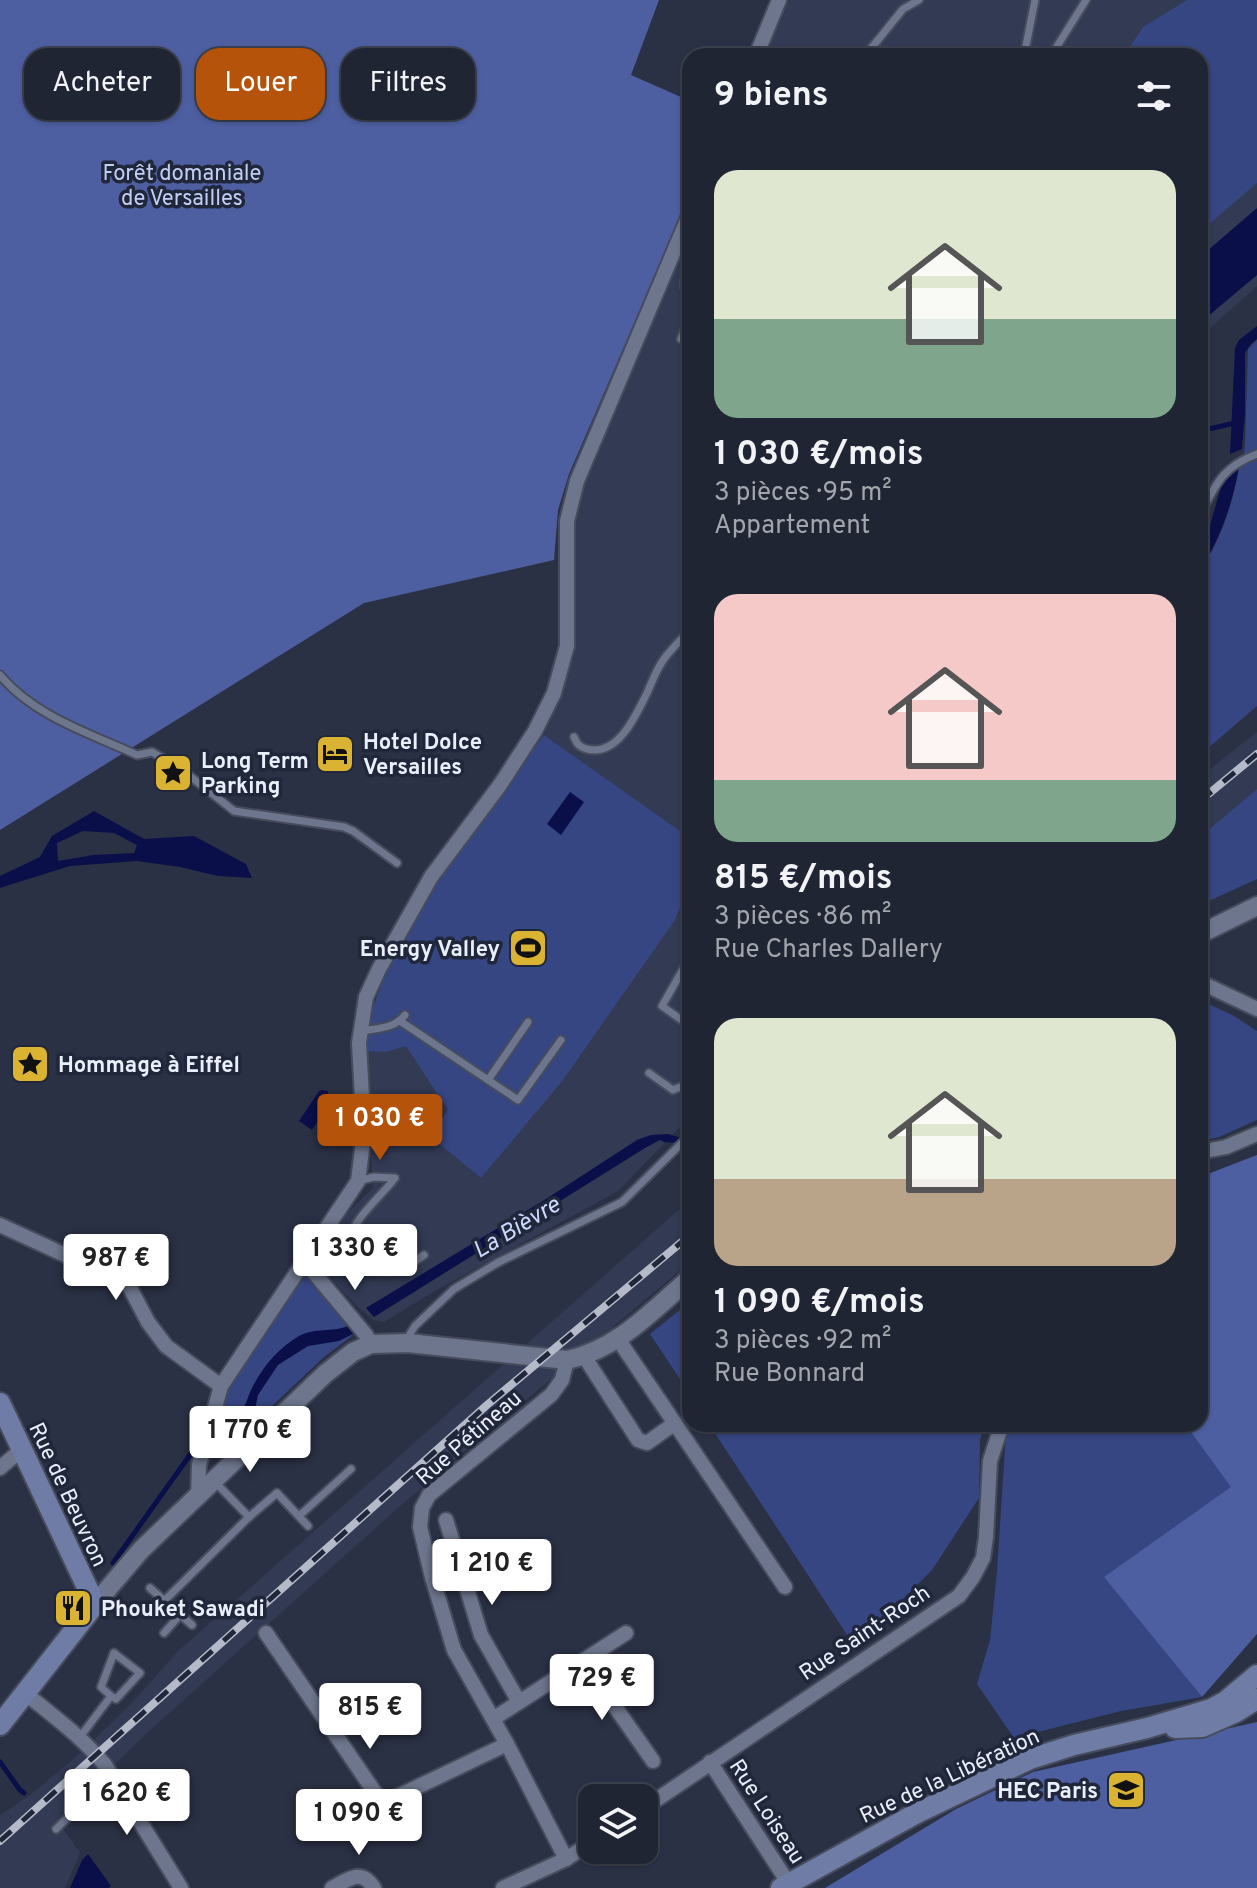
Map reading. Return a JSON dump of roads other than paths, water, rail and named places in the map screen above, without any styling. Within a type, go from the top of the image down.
[{"type":"main road","name":"Rue de Beuvron","points":[[0,1403],[95,1604]]},
{"type":"main road","points":[[0,1725],[95,1604]]},
{"type":"main road","name":"Rue de la Libération","points":[[785,1886],[917,1813],[1030,1759],[1211,1709],[1226,1701],[1257,1675]]},
{"type":"main road","name":"Rue de la Libération","points":[[1147,1728],[1202,1727],[1257,1699]]},
{"type":"street","points":[[759,48],[779,0]]},
{"type":"street","points":[[198,1496],[199,1465],[221,1386],[358,1181],[364,1134],[359,1043],[366,997],[431,877],[500,785],[535,731],[554,693],[567,646],[567,521],[577,481],[682,232]]},
{"type":"street","points":[[1208,930],[1257,906]]},
{"type":"street","points":[[1208,986],[1257,1009]]},
{"type":"street","points":[[1208,1150],[1226,1147],[1257,1134]]},
{"type":"street","points":[[0,1225],[128,1284],[148,1322],[166,1346],[221,1386]]},
{"type":"street","points":[[305,1262],[371,1344]]},
{"type":"street","points":[[95,1604],[141,1550],[325,1374],[353,1352],[371,1344],[408,1343],[576,1358],[602,1349],[618,1339],[682,1285]]},
{"type":"street","points":[[618,1339],[785,1587]]},
{"type":"street","points":[[576,1358],[638,1440],[647,1443],[675,1423]]},
{"type":"street","name":"Rue Pétineau","points":[[566,1859],[454,1650],[420,1527],[422,1508],[429,1495],[551,1395],[576,1358]]},
{"type":"street","name":"Rue Saint-Roch","points":[[658,1798],[959,1596],[983,1558],[990,1461],[999,1432]]},
{"type":"street","points":[[0,1468],[21,1450]]},
{"type":"street","points":[[446,1520],[481,1635],[519,1702]]},
{"type":"street","points":[[266,1633],[378,1797],[390,1800],[507,1744]]},
{"type":"street","points":[[493,1719],[626,1633]]},
{"type":"street","points":[[583,1661],[653,1761]]},
{"type":"street","points":[[25,1693],[80,1737],[105,1765],[181,1888]]},
{"type":"street","name":"Rue Loiseau","points":[[710,1762],[785,1886]]},
{"type":"street","points":[[503,1888],[578,1851]]},
{"type":"street","points":[[332,1888],[353,1877],[362,1876],[374,1888]]},
{"type":"lane","points":[[871,48],[903,9],[919,0]]},
{"type":"lane","points":[[1026,48],[1035,0]]},
{"type":"lane","points":[[1056,48],[1086,0]]},
{"type":"lane","points":[[1208,501],[1224,473],[1257,454]]},
{"type":"lane","points":[[574,737],[576,744],[590,750],[599,750],[620,738],[635,718],[663,660],[682,639]]},
{"type":"lane","points":[[0,675],[21,697],[44,712],[137,755],[152,752],[181,769],[234,811],[344,827],[397,863]]},
{"type":"lane","points":[[682,971],[662,1006],[682,1020]]},
{"type":"lane","points":[[362,1031],[388,1027],[402,1018],[518,1100],[561,1040]]},
{"type":"lane","points":[[488,1080],[528,1022]]},
{"type":"lane","points":[[649,1073],[673,1090],[682,1086]]},
{"type":"lane","points":[[408,1343],[415,1326],[454,1289],[497,1263],[622,1202],[682,1143]]},
{"type":"lane","points":[[358,1181],[374,1177],[395,1178],[353,1226],[352,1234],[386,1271],[405,1268],[424,1255]]},
{"type":"lane","points":[[299,1516],[351,1469]]},
{"type":"lane","points":[[213,1480],[249,1517]]},
{"type":"lane","points":[[165,1600],[277,1493],[308,1526]]},
{"type":"lane","points":[[150,1588],[192,1625]]},
{"type":"lane","points":[[164,1633],[180,1615]]},
{"type":"lane","points":[[114,1653],[140,1673],[116,1699],[111,1696],[101,1687],[114,1653]]},
{"type":"lane","points":[[80,1737],[111,1696]]},
{"type":"lane","points":[[56,1829],[96,1790],[105,1765]]},
{"type":"water","points":[[1257,208],[1257,275],[1208,316],[1208,250]]},
{"type":"water","points":[[1257,326],[1257,339],[1245,353],[1242,449],[1230,454],[1235,348],[1239,340]]},
{"type":"water","points":[[1240,459],[1226,517],[1208,556],[1208,529],[1228,463]]},
{"type":"water","points":[[570,792],[584,802],[561,835],[547,824]]},
{"type":"water","points":[[94,811],[144,839],[194,836],[246,864],[252,878],[218,876],[137,861],[70,866],[0,888],[0,876],[40,857],[52,836]],"holes":[[[83,831],[114,833],[137,845],[134,853],[58,861],[57,843]]]},
{"type":"water","points":[[322,1090],[328,1091],[330,1102],[312,1130],[299,1121]]},
{"type":"water","points":[[668,1134],[682,1138],[677,1143],[660,1140],[645,1148],[374,1317],[366,1308],[637,1140]]},
{"type":"water","points":[[348,1326],[353,1334],[339,1341],[308,1346],[278,1365],[258,1395],[255,1410],[218,1435],[219,1428],[240,1414],[262,1371],[285,1346],[306,1333]]},
{"type":"water","points":[[88,1854],[111,1886],[109,1888],[70,1888],[82,1860]]},
{"type":"waterway","points":[[1208,429],[1235,423]]},
{"type":"waterway","name":"La Bièvre","points":[[113,1563],[197,1445]]},
{"type":"waterway","name":"La Bièvre","points":[[0,1762],[24,1793]]},
{"type":"railway","points":[[1208,794],[1257,754]]},
{"type":"railway","points":[[0,1841],[487,1405],[682,1242]]},
{"type":"place","name":"Hotel Dolce Versailles","points":[[335,754]]},
{"type":"place","name":"Long Term Parking","points":[[173,773]]},
{"type":"place","name":"Energy Valley","points":[[528,948]]},
{"type":"place","name":"Hommage à Eiffel","points":[[30,1064]]},
{"type":"place","name":"Phouket Sawadi","points":[[73,1608]]},
{"type":"place","name":"HEC Paris","points":[[1126,1790]]},
{"type":"park label","name":"Forêt domaniale de Versailles","points":[[182,184]]}]
